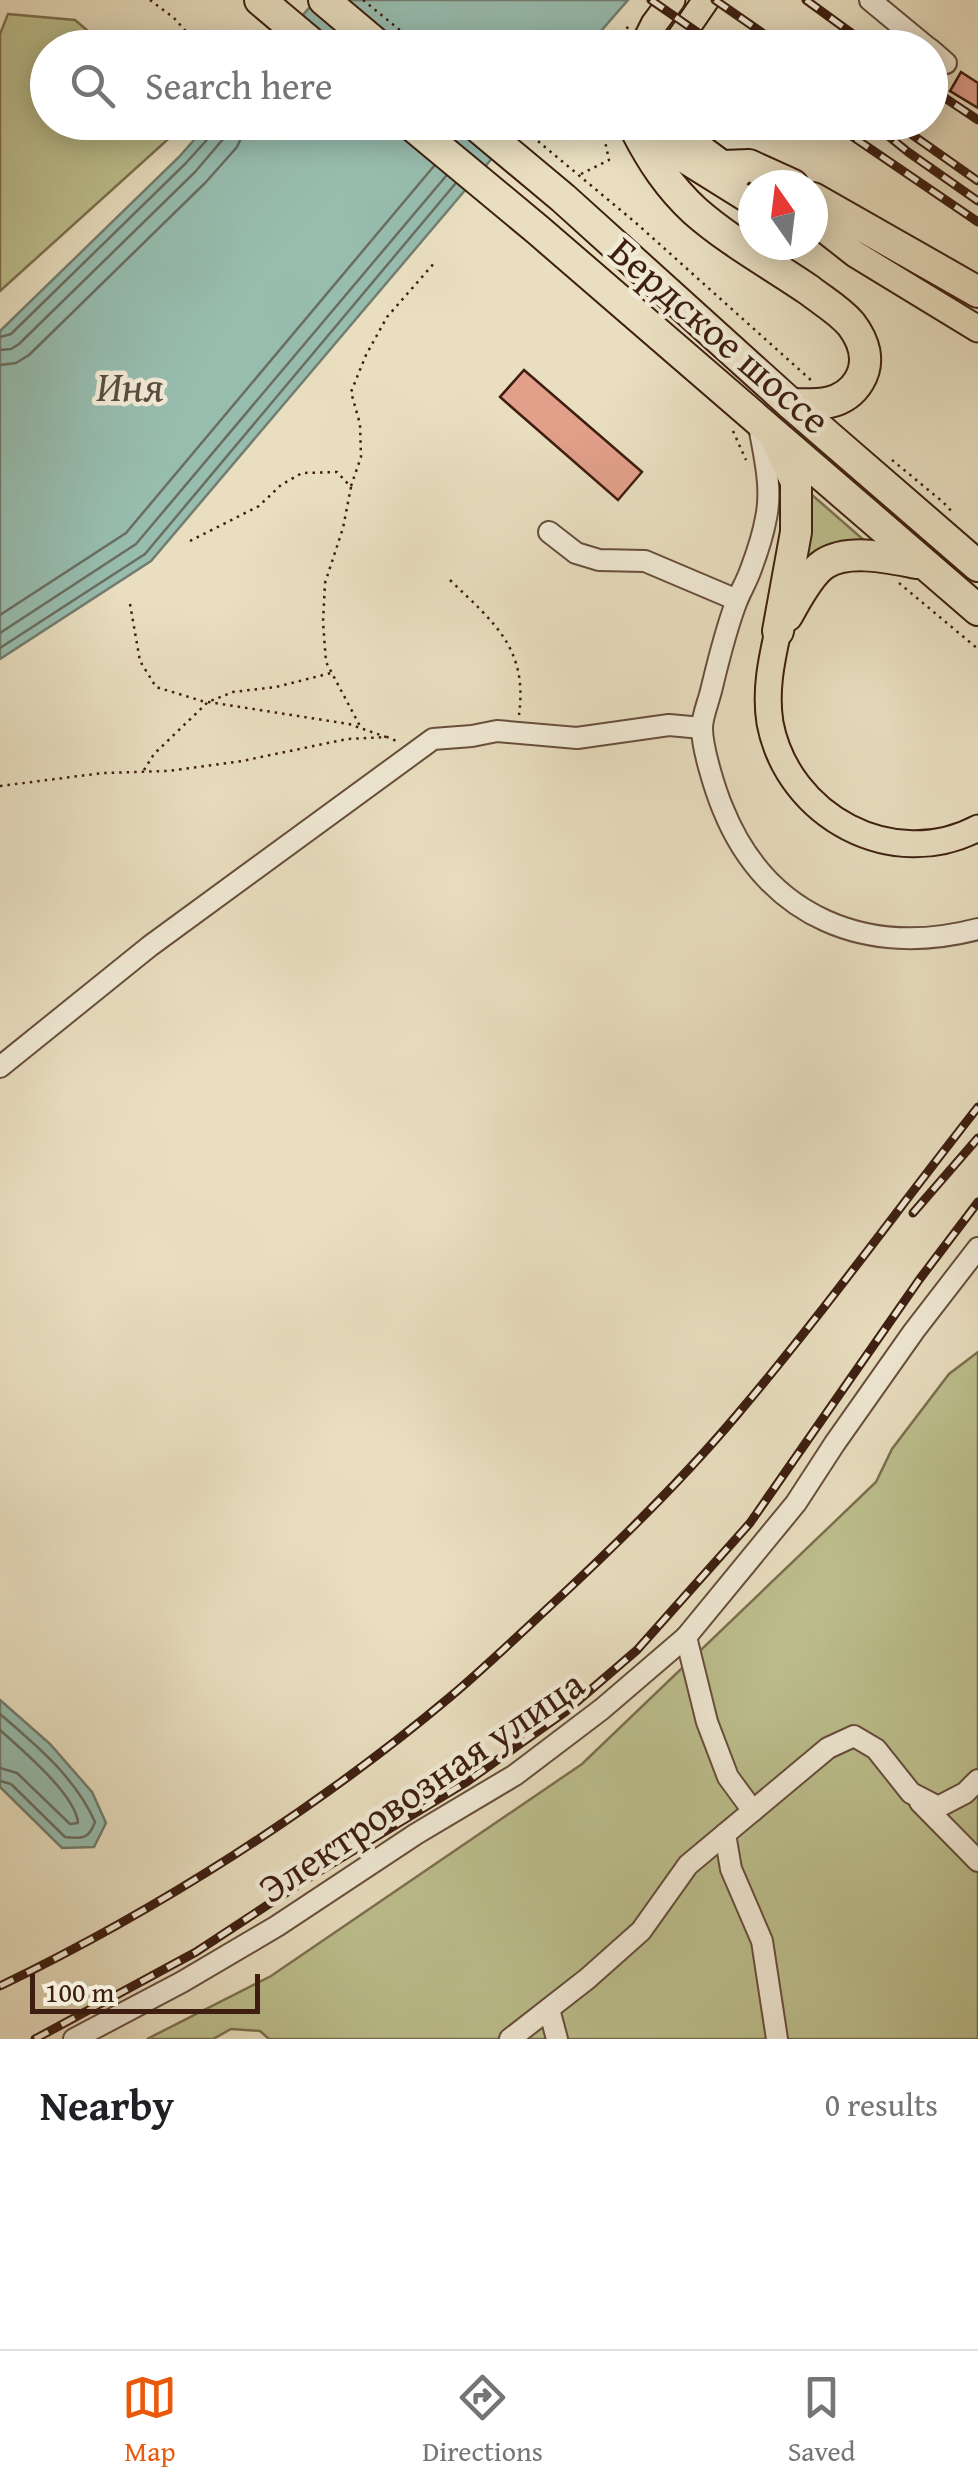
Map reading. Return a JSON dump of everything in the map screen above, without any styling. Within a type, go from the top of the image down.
[{"type":"highway","points":[[260,0],[296,30]]},
{"type":"highway","points":[[324,0],[360,30]]},
{"type":"highway","name":"Бердское шоссе","points":[[430,140],[766,426],[910,573],[978,610]]},
{"type":"highway","name":"Бердское шоссе","points":[[500,140],[571,186],[791,404],[978,566]]},
{"type":"highway","points":[[642,140],[654,164],[697,213],[841,313],[860,338],[866,352],[865,366],[852,390],[831,403],[791,404]]},
{"type":"highway","points":[[723,166],[749,165],[760,170]]},
{"type":"highway","points":[[828,214],[978,292]]},
{"type":"highway","points":[[766,426],[796,482],[796,532],[778,632]]},
{"type":"highway","points":[[778,632],[803,588],[824,564],[851,556],[876,555],[910,573]]},
{"type":"main road","points":[[651,30],[672,0]]},
{"type":"main road","points":[[685,30],[706,0]]},
{"type":"main road","points":[[656,140],[738,193]]},
{"type":"main road","points":[[690,140],[738,175]]},
{"type":"main road","points":[[828,222],[854,254]]},
{"type":"main road","points":[[828,243],[854,254],[978,330]]},
{"type":"main road","points":[[778,632],[768,698],[770,724],[784,764],[810,800],[842,826],[884,841],[929,844],[978,828]]},
{"type":"street","points":[[870,0],[907,30]]},
{"type":"street","points":[[766,426],[768,514],[724,638],[702,728],[714,788],[728,822],[757,868],[777,888],[802,907],[851,932],[910,940],[978,929]]},
{"type":"street","points":[[548,532],[576,553],[599,560],[645,561],[737,600]]},
{"type":"street","points":[[0,1067],[150,946],[432,739],[497,730],[577,738],[669,725],[702,728]]},
{"type":"street","name":"Электровозная улица","points":[[74,2039],[277,1926],[416,1834],[515,1775],[686,1638],[796,1503],[903,1347],[974,1262]]},
{"type":"street","points":[[686,1638],[707,1722],[728,1777],[753,1811]]},
{"type":"street","points":[[510,2039],[587,1979],[641,1930],[688,1865],[828,1748],[854,1736],[876,1749],[912,1793],[978,1861]]},
{"type":"street","points":[[912,1793],[938,1807],[965,1793],[978,1780]]},
{"type":"street","points":[[725,1834],[732,1869],[762,1942],[777,2039]]},
{"type":"street","points":[[549,2008],[557,2039]]},
{"type":"path","points":[[150,0],[185,30]]},
{"type":"path","points":[[364,0],[400,30]]},
{"type":"path","points":[[531,140],[571,186],[818,386]]},
{"type":"path","points":[[571,186],[610,160],[605,140]]},
{"type":"path","points":[[361,728],[326,662],[323,622],[325,583],[360,457],[360,424],[351,392],[387,318],[436,261]]},
{"type":"path","points":[[190,542],[259,506],[281,485],[302,473],[337,472],[351,487]]},
{"type":"path","points":[[910,573],[978,649]]},
{"type":"path","points":[[450,580],[499,628],[515,656],[522,692],[517,732]]},
{"type":"path","points":[[130,604],[140,661],[156,687],[208,702],[349,724],[418,749]]},
{"type":"path","points":[[143,772],[154,754],[208,702],[234,692],[276,687],[331,673]]},
{"type":"path","points":[[0,786],[242,762],[347,739],[388,737]]},
{"type":"green space","points":[[8,14],[75,20],[87,30],[30,30],[30,140],[167,140],[0,291],[0,34]]},
{"type":"green space","points":[[811,494],[866,542],[799,563]]},
{"type":"green space","points":[[978,1352],[978,2039],[269,2039],[260,2031],[231,2029],[213,2039],[147,2039],[271,1976],[582,1764],[876,1482],[892,1449],[949,1374]]},
{"type":"water","points":[[316,0],[628,0],[602,30],[290,30]]},
{"type":"water","name":"Иня","points":[[194,140],[508,140],[151,561],[0,659],[0,331]]},
{"type":"water","points":[[0,1700],[50,1744],[92,1792],[106,1823],[94,1847],[62,1848],[0,1787]]},
{"type":"building","points":[[961,72],[978,83],[978,108],[950,91]]},
{"type":"building","points":[[524,370],[642,472],[618,500],[500,397]]},
{"type":"railway","points":[[651,0],[694,30]]},
{"type":"railway","points":[[715,0],[758,30]]},
{"type":"railway","points":[[806,0],[847,30]]},
{"type":"railway","points":[[948,100],[978,120]]},
{"type":"railway","points":[[857,140],[978,222]]},
{"type":"railway","points":[[893,140],[978,201]]},
{"type":"railway","points":[[920,140],[978,181]]},
{"type":"railway","points":[[0,1986],[118,1925],[234,1855],[346,1778],[479,1672],[630,1530],[716,1440],[978,1107]]},
{"type":"railway","points":[[913,1213],[978,1138]]},
{"type":"railway","points":[[35,2039],[196,1952],[465,1783],[565,1712],[637,1650],[750,1523],[978,1202]]}]
